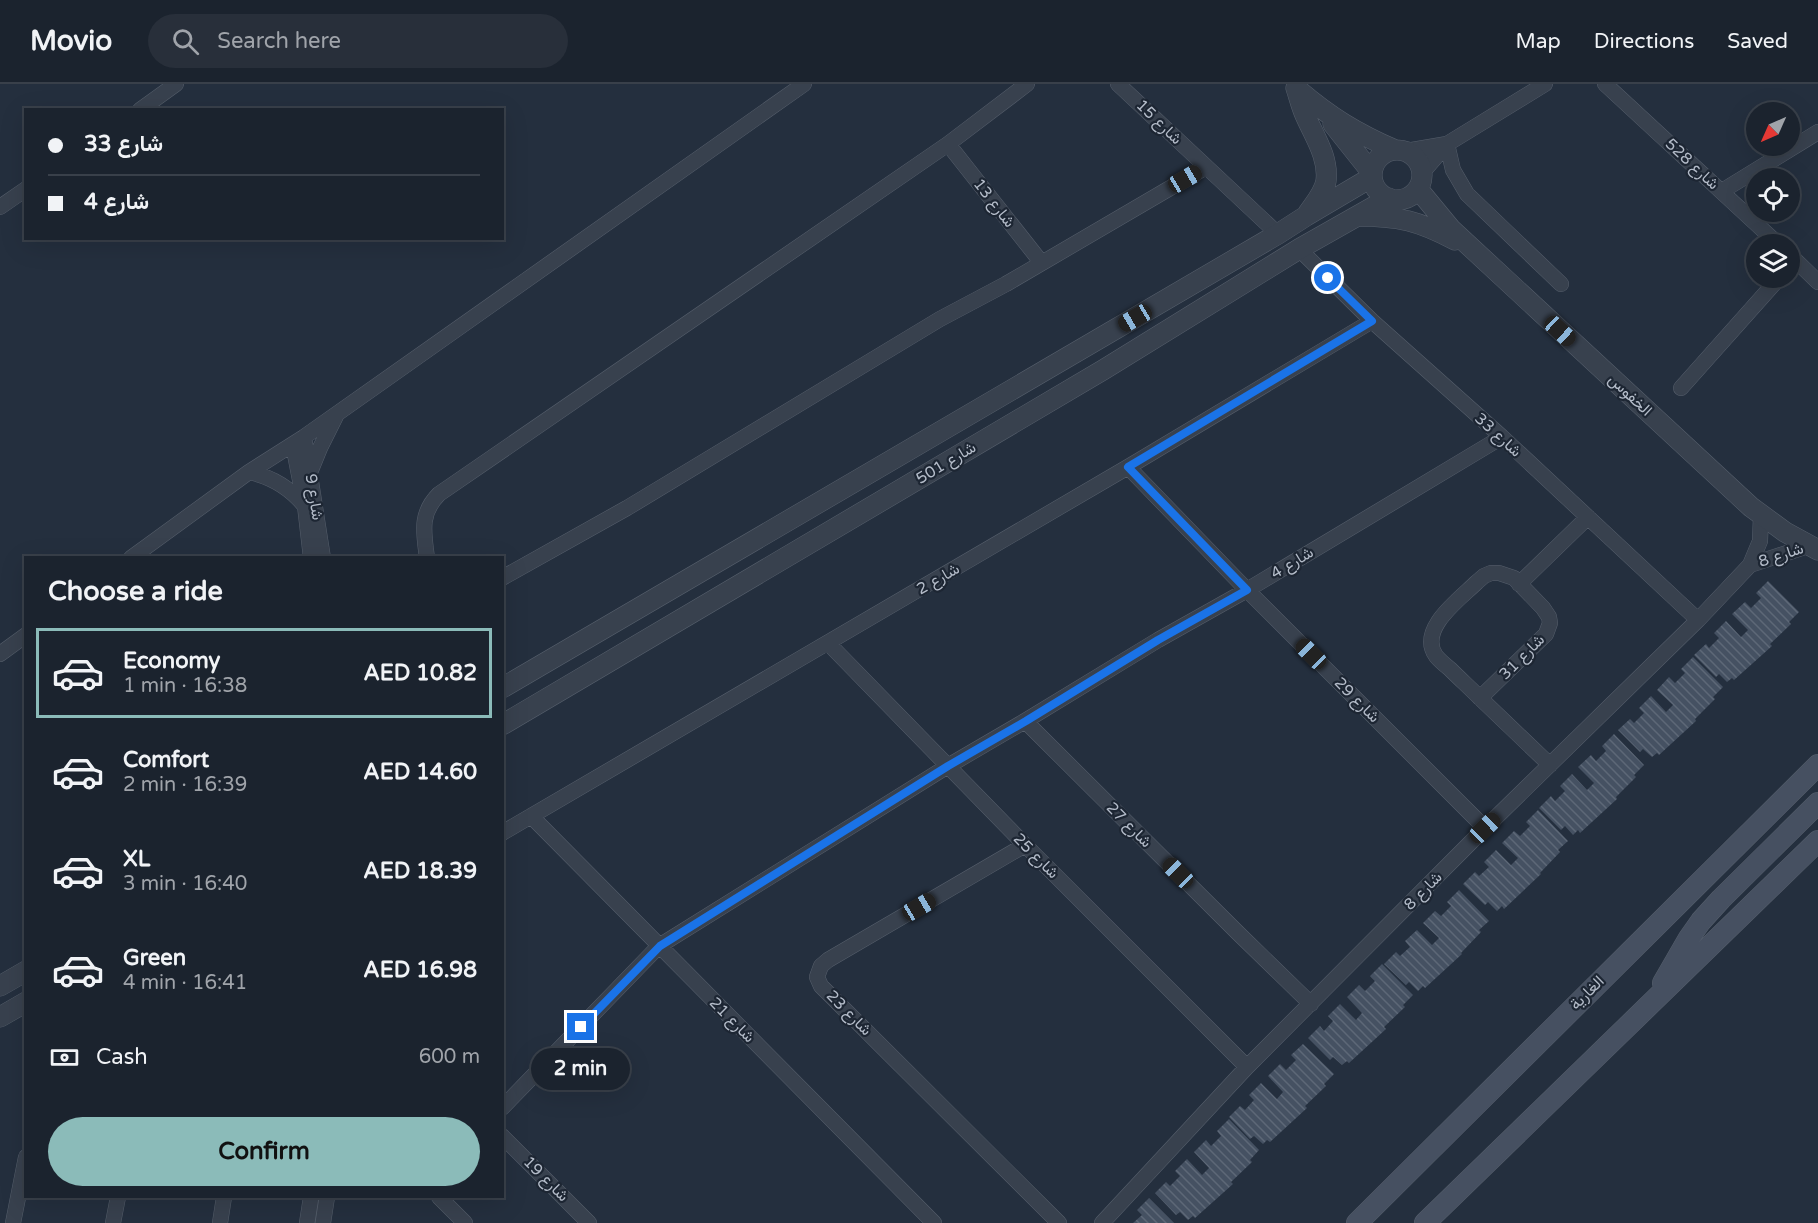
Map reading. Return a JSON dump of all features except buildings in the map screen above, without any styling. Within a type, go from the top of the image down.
[{"type":"main road","name":"الغارية","points":[[1357,1223],[1818,765]]},
{"type":"main road","points":[[1651,1005],[1701,921],[1818,803]]},
{"type":"main road","points":[[1425,1223],[1818,841]]},
{"type":"street","points":[[134,556],[249,472],[299,440],[804,84]]},
{"type":"street","points":[[427,556],[424,535],[425,513],[433,499],[445,489],[948,144],[1027,84]]},
{"type":"street","name":"شارع 15","points":[[1118,84],[1278,234]]},
{"type":"street","points":[[1322,110],[1372,175],[1376,188],[1394,199],[1410,196],[1447,144],[1545,84]]},
{"type":"street","name":"شارع 528","points":[[1605,84],[1767,234]]},
{"type":"street","points":[[1293,86],[1322,110],[1357,132],[1419,162],[1420,181]]},
{"type":"street","points":[[1293,86],[1321,149],[1326,168],[1323,190],[1306,216]]},
{"type":"street","points":[[142,108],[166,87]]},
{"type":"street","points":[[1722,191],[1818,132]]},
{"type":"street","name":"شارع 13","points":[[948,144],[1041,262]]},
{"type":"street","points":[[1372,175],[1377,160],[1388,152],[1447,144]]},
{"type":"street","points":[[1447,144],[1453,170],[1467,194],[1561,284]]},
{"type":"street","points":[[504,577],[627,508],[940,319],[1006,284],[1206,167]]},
{"type":"street","name":"شارع 501","points":[[504,687],[1278,234],[1372,175]]},
{"type":"street","name":"الخفوس","points":[[1420,181],[1451,229],[1473,250],[1761,515],[1785,532],[1816,549]]},
{"type":"street","points":[[0,207],[24,190]]},
{"type":"street","name":"شارع 501","points":[[504,723],[1103,370],[1355,216],[1394,199]]},
{"type":"street","name":"الخفوس","points":[[1394,199],[1451,229]]},
{"type":"street","points":[[1355,216],[1386,216],[1411,221],[1473,250]]},
{"type":"street","name":"شارع 33","points":[[1299,249],[1372,321],[1502,437],[1698,620]]},
{"type":"street","points":[[1800,267],[1818,282]]},
{"type":"street","points":[[1681,388],[1770,288]]},
{"type":"street","name":"شارع 2","points":[[504,832],[1128,467],[1372,321]]},
{"type":"street","points":[[310,473],[338,412]]},
{"type":"street","name":"شارع 4","points":[[504,1106],[660,946],[948,766],[1502,437]]},
{"type":"street","name":"شارع 9","points":[[299,440],[310,473],[323,556]]},
{"type":"street","name":"شارع 9","points":[[299,440],[311,556]]},
{"type":"street","name":"شارع 29","points":[[1128,467],[1247,590],[1485,828]]},
{"type":"street","points":[[249,472],[267,477],[284,486],[304,506]]},
{"type":"street","name":"شارع 8","points":[[1102,1223],[1247,1067],[1485,828],[1698,620],[1750,565],[1760,541],[1761,515]]},
{"type":"street","points":[[1519,584],[1588,517]]},
{"type":"street","name":"شارع 8","points":[[1750,565],[1816,549]]},
{"type":"street","name":"شارع 31","points":[[1480,698],[1546,634],[1549,628],[1549,617],[1546,612],[1514,578],[1507,574],[1484,576],[1434,626],[1431,636],[1432,646],[1436,656],[1550,765]]},
{"type":"street","points":[[0,654],[24,636]]},
{"type":"street","name":"شارع 25","points":[[828,643],[1025,845],[1247,1067]]},
{"type":"street","name":"شارع 27","points":[[1026,721],[1311,1004]]},
{"type":"street","name":"شارع 21","points":[[531,816],[934,1223]]},
{"type":"street","name":"شارع 23","points":[[1025,845],[828,960],[821,966],[817,977],[821,986],[1059,1223]]},
{"type":"street","points":[[0,986],[24,972]]},
{"type":"street","points":[[0,1017],[24,1003]]},
{"type":"street","name":"شارع 19","points":[[504,1138],[589,1223]]},
{"type":"street","points":[[13,1223],[24,1167]]},
{"type":"street","points":[[113,1223],[118,1198]]},
{"type":"street","points":[[220,1223],[224,1198]]},
{"type":"street","points":[[307,1223],[311,1198]]},
{"type":"street","points":[[323,1223],[327,1198]]},
{"type":"street","points":[[440,1198],[465,1223]]},
{"type":"route","points":[[581,1027],[660,946],[948,766],[1158,640],[1247,590],[1128,467],[1372,321],[1328,278]]}]
